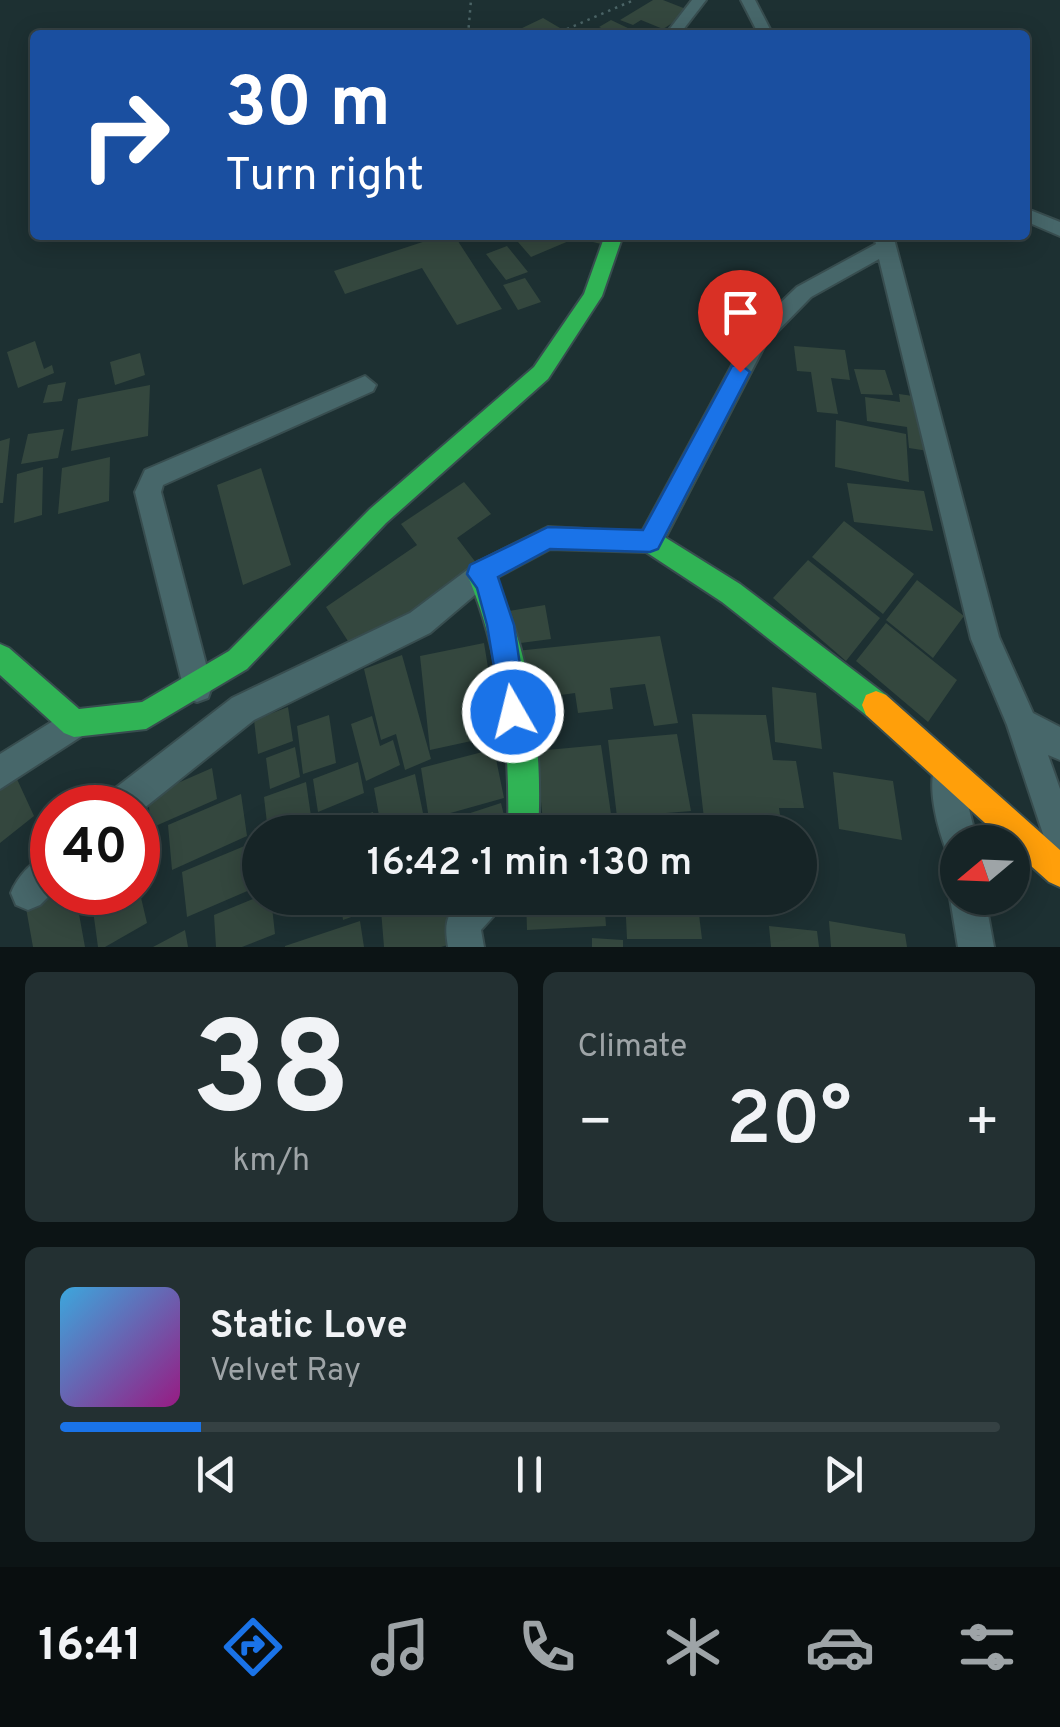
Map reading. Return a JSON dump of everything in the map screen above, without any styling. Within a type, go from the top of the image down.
[{"type":"street","points":[[676,30],[699,0]]},
{"type":"street","points":[[748,0],[763,30]]},
{"type":"street","points":[[1030,216],[1060,230]]},
{"type":"street","points":[[0,773],[74,724],[146,716],[238,660],[378,516],[541,373],[593,296],[612,240]]},
{"type":"street","points":[[650,541],[758,338],[804,292],[884,241],[986,639],[1022,724],[1060,836]]},
{"type":"street","points":[[198,686],[148,492],[154,478],[365,386]]},
{"type":"street","points":[[146,785],[243,709],[420,622],[479,574],[548,538],[650,541],[731,594],[858,689],[1060,871]]},
{"type":"street","points":[[479,574],[488,581],[500,625],[525,815]]},
{"type":"street","points":[[0,656],[74,724]]},
{"type":"street","points":[[1022,724],[1060,744]]},
{"type":"street","points":[[947,771],[957,825]]},
{"type":"street","points":[[466,947],[462,924],[471,915]]},
{"type":"street","points":[[971,915],[976,947]]},
{"type":"path","points":[[468,30],[471,0]]},
{"type":"path","points":[[565,30],[634,0]]},
{"type":"building","points":[[653,0],[691,11],[663,29],[641,20],[633,25],[620,20]]},
{"type":"building","points":[[543,18],[560,28],[555,30],[518,30]]},
{"type":"building","points":[[611,20],[632,30],[605,30],[599,27]]},
{"type":"building","points":[[429,240],[457,240],[502,309],[457,325],[422,268],[345,294],[334,271]]},
{"type":"building","points":[[523,240],[571,240],[531,257],[518,242]]},
{"type":"building","points":[[507,246],[528,272],[506,280],[486,254]]},
{"type":"building","points":[[525,278],[541,302],[518,310],[503,285]]},
{"type":"building","points":[[35,341],[44,369],[52,365],[54,373],[18,388],[7,352]]},
{"type":"building","points":[[794,346],[845,350],[850,380],[831,378],[838,414],[817,412],[811,372],[797,371]]},
{"type":"building","points":[[140,353],[145,375],[115,385],[110,362]]},
{"type":"building","points":[[854,369],[885,370],[893,395],[861,394]]},
{"type":"building","points":[[66,382],[62,401],[43,403],[48,385]]},
{"type":"building","points":[[150,385],[148,436],[71,451],[78,399]]},
{"type":"building","points":[[899,394],[920,397],[928,451],[909,448],[907,427],[867,421],[865,397],[900,402]]},
{"type":"building","points":[[836,420],[906,434],[909,482],[835,467]]},
{"type":"building","points":[[64,429],[58,458],[21,464],[28,434]]},
{"type":"building","points":[[10,438],[3,503],[0,503],[0,441]]},
{"type":"building","points":[[110,457],[109,501],[58,514],[62,468]]},
{"type":"building","points":[[43,467],[42,515],[14,523],[17,474]]},
{"type":"building","points":[[261,468],[291,565],[243,585],[217,485]]},
{"type":"building","points":[[464,482],[491,514],[457,538],[477,564],[355,652],[326,607],[417,545],[401,524]]},
{"type":"building","points":[[847,483],[924,491],[933,531],[854,522]]},
{"type":"building","points":[[844,521],[914,574],[883,614],[812,557]]},
{"type":"building","points":[[808,560],[880,618],[846,661],[773,598]]},
{"type":"building","points":[[917,580],[964,616],[933,658],[886,620]]},
{"type":"building","points":[[545,605],[551,639],[513,644],[509,611]]},
{"type":"building","points":[[886,623],[957,680],[928,722],[856,661]]},
{"type":"building","points":[[660,636],[678,723],[654,726],[645,684],[610,688],[613,709],[578,713],[575,693],[554,696],[552,684],[520,687],[516,651]]},
{"type":"building","points":[[484,643],[499,735],[430,750],[420,656]]},
{"type":"building","points":[[402,655],[431,759],[405,770],[396,734],[381,740],[364,669]]},
{"type":"building","points":[[772,687],[816,693],[822,749],[775,742]]},
{"type":"building","points":[[549,691],[556,739],[530,743],[524,695]]},
{"type":"building","points":[[288,707],[293,741],[258,754],[254,720]]},
{"type":"building","points":[[692,714],[766,715],[773,760],[796,761],[804,808],[779,808],[780,815],[704,815]]},
{"type":"building","points":[[329,715],[336,763],[303,774],[297,726]]},
{"type":"building","points":[[372,716],[380,746],[393,740],[400,765],[366,781],[351,724]]},
{"type":"building","points":[[677,734],[691,811],[617,815],[608,740]]},
{"type":"building","points":[[601,745],[611,814],[542,815],[536,751]]},
{"type":"building","points":[[295,747],[300,777],[270,789],[266,758]]},
{"type":"building","points":[[494,749],[504,798],[443,815],[428,815],[421,768]]},
{"type":"building","points":[[358,762],[364,793],[318,812],[313,779]]},
{"type":"building","points":[[212,768],[217,799],[160,824],[160,791]]},
{"type":"building","points":[[833,772],[893,781],[902,840],[839,829]]},
{"type":"building","points":[[415,774],[423,815],[379,815],[374,788]]},
{"type":"building","points":[[16,777],[30,807],[30,819],[0,843],[0,789]]},
{"type":"building","points":[[306,782],[311,815],[266,815],[264,797]]},
{"type":"building","points":[[241,794],[242,838],[172,870],[168,825]]},
{"type":"building","points":[[501,803],[504,815],[464,815]]},
{"type":"building","points":[[242,847],[242,893],[187,917],[182,872]]},
{"type":"building","points":[[242,903],[242,915],[273,915],[275,934],[242,947],[216,947],[214,915]]},
{"type":"building","points":[[30,906],[30,915],[79,915],[85,947],[33,947],[26,908]]},
{"type":"building","points":[[94,915],[145,915],[147,923],[105,947],[98,947]]},
{"type":"building","points":[[381,915],[454,915],[458,942],[441,947],[384,947]]},
{"type":"building","points":[[527,915],[605,915],[606,926],[527,930]]},
{"type":"building","points":[[626,915],[699,915],[702,939],[627,939]]},
{"type":"building","points":[[360,921],[364,947],[285,947],[285,946]]},
{"type":"building","points":[[829,921],[905,934],[907,947],[831,947]]},
{"type":"building","points":[[769,926],[817,931],[819,947],[771,947]]},
{"type":"building","points":[[185,930],[188,947],[153,947]]},
{"type":"building","points":[[592,938],[623,940],[623,947],[592,947]]},
{"type":"traffic: fast","points":[[0,657],[74,723],[146,715],[238,660],[378,516],[541,373],[593,296],[612,240]]},
{"type":"traffic: fast","points":[[524,815],[516,699],[501,627],[479,574],[548,538],[650,541],[731,593],[876,705]]},
{"type":"traffic: slow","points":[[876,705],[1060,871]]},
{"type":"route","points":[[513,712],[500,625],[488,581],[479,574],[548,538],[650,541],[740,372]]}]
